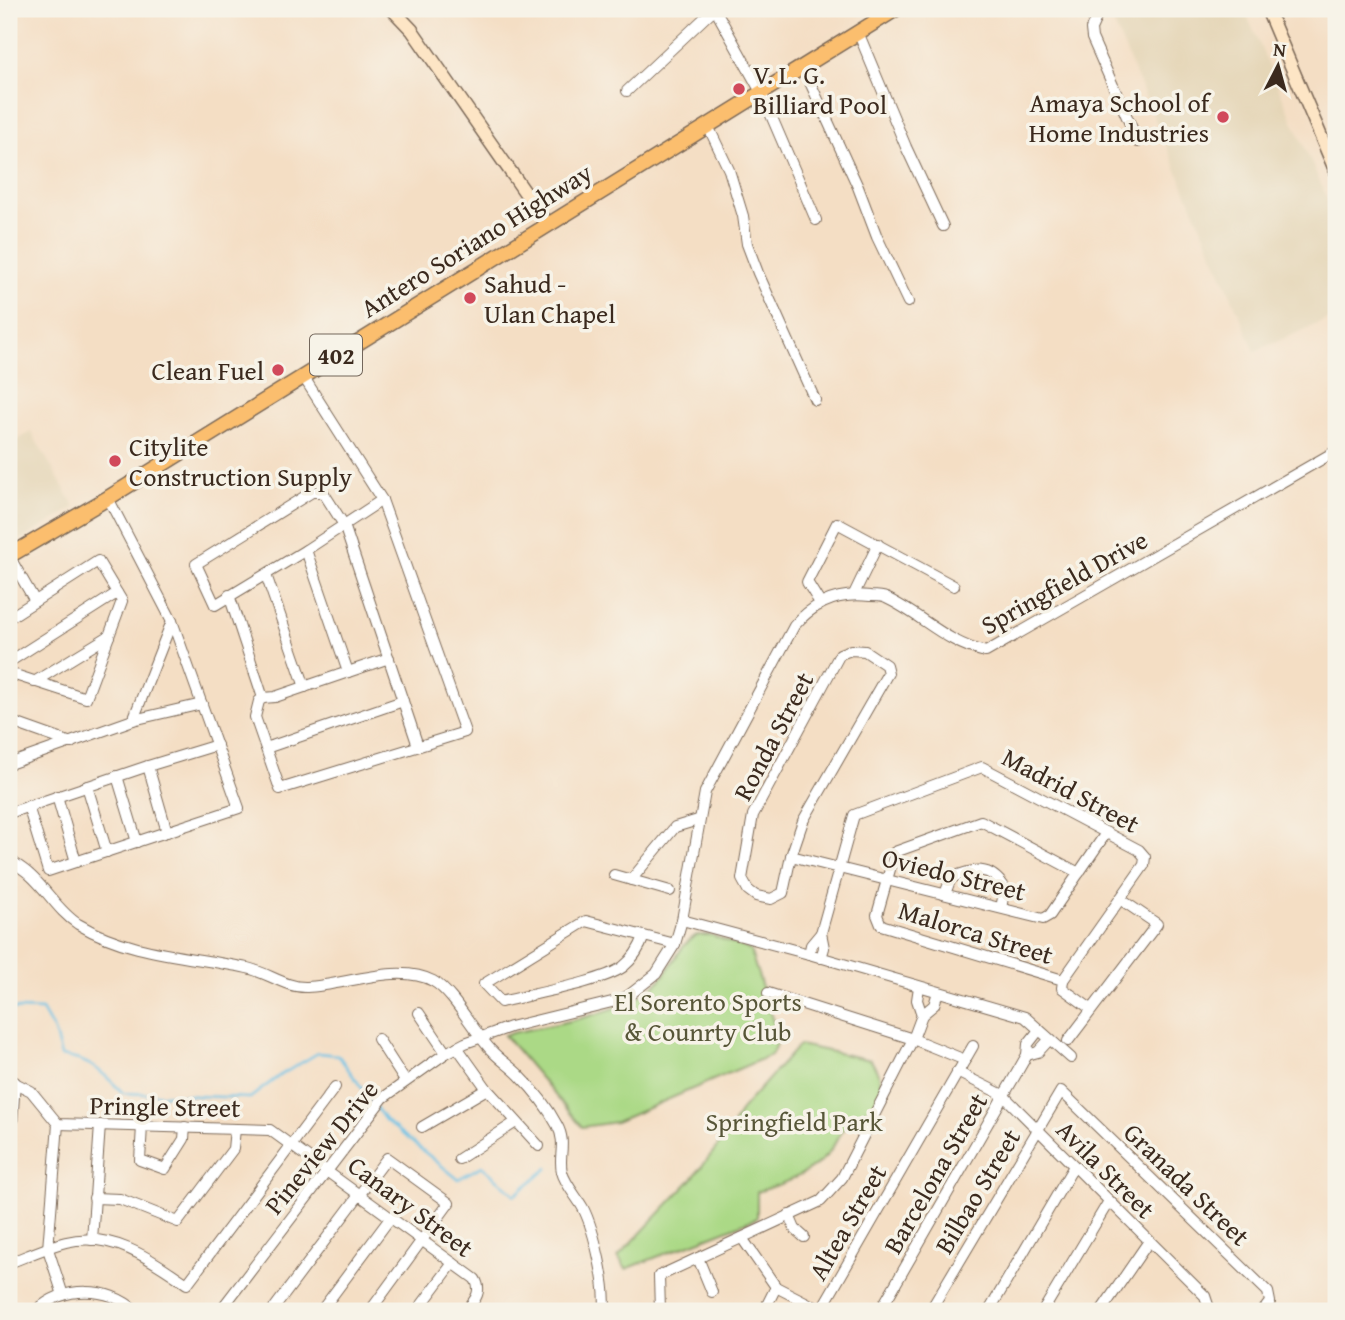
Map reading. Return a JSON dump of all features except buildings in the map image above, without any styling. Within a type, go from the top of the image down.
[{"type":"main road","name":"Antero Soriano Highway","points":[[9,556],[108,498],[708,126],[858,32],[875,14],[896,9]]},
{"type":"street","points":[[392,9],[412,30],[547,224]]},
{"type":"street","points":[[627,91],[715,9],[761,92],[816,220]]},
{"type":"street","points":[[1100,9],[1091,29],[1092,38],[1138,142]]},
{"type":"street","points":[[1267,9],[1336,172]]},
{"type":"street","points":[[858,32],[905,147],[943,226]]},
{"type":"street","points":[[803,66],[908,302]]},
{"type":"street","points":[[708,126],[729,170],[743,216],[747,244],[758,273],[815,400]]},
{"type":"street","points":[[303,376],[382,500],[465,732],[281,789],[255,717],[259,701],[389,658]]},
{"type":"street","name":"Springfield Drive","points":[[480,1037],[616,1001],[628,996],[656,974],[675,944],[682,920],[705,792],[794,626],[820,603],[854,594],[885,597],[969,649],[986,652],[1336,451]]},
{"type":"street","points":[[382,500],[344,525],[306,550],[215,605],[197,565],[317,491],[323,492],[344,525],[418,746]]},
{"type":"street","points":[[28,806],[48,871],[239,808],[172,621],[108,498]]},
{"type":"street","points":[[820,603],[807,582],[837,523],[954,586]]},
{"type":"street","points":[[854,594],[878,544]]},
{"type":"street","points":[[306,550],[348,672]]},
{"type":"street","points":[[9,556],[35,601]]},
{"type":"street","points":[[9,618],[98,561],[122,601],[86,698],[9,673]]},
{"type":"street","points":[[266,575],[305,687]]},
{"type":"street","points":[[9,662],[117,593]]},
{"type":"street","points":[[229,595],[263,698]]},
{"type":"street","points":[[133,720],[172,621]]},
{"type":"street","points":[[34,682],[109,636]]},
{"type":"street","name":"Ronda Street","points":[[851,650],[865,651],[886,664],[888,673],[803,821],[791,856],[783,893],[771,899],[748,890],[742,879],[753,814],[840,654],[851,650]]},
{"type":"street","points":[[266,748],[403,701]]},
{"type":"street","points":[[9,764],[133,720],[202,704]]},
{"type":"street","points":[[9,721],[71,744]]},
{"type":"street","points":[[9,813],[217,745]]},
{"type":"street","points":[[148,766],[167,832]]},
{"type":"street","name":"Madrid Street","points":[[808,954],[811,945],[821,933],[854,815],[982,767],[1139,850],[1145,857],[1144,865],[1120,898]]},
{"type":"street","points":[[117,776],[137,842]]},
{"type":"street","points":[[87,786],[107,852]]},
{"type":"street","points":[[57,796],[76,862]]},
{"type":"street","points":[[631,880],[675,827],[698,820]]},
{"type":"street","points":[[887,879],[895,852],[981,821],[1079,873]]},
{"type":"street","name":"Oviedo Street","points":[[791,856],[1042,919],[1050,915],[1106,833]]},
{"type":"street","points":[[9,859],[77,923],[112,940],[158,954],[257,970],[306,987],[379,976],[420,977],[434,982],[492,1052],[518,1074],[559,1127],[564,1145],[561,1167],[563,1176],[583,1207],[591,1226],[604,1289],[604,1311]]},
{"type":"street","points":[[945,894],[951,878],[969,870],[981,870],[998,877],[1005,888],[1001,908]]},
{"type":"street","points":[[614,875],[670,891]]},
{"type":"street","name":"Malorca Street","points":[[887,879],[877,915],[881,925],[1063,980],[1062,988],[1091,1009]]},
{"type":"street","points":[[1063,980],[1120,898],[1157,924],[1068,1041]]},
{"type":"street","points":[[682,920],[1025,1017],[1071,1058]]},
{"type":"street","points":[[644,936],[634,956],[622,967],[605,976],[501,1002],[484,984],[586,921],[675,944]]},
{"type":"street","name":"Madrid Street","points":[[821,933],[824,948],[821,958]]},
{"type":"street","points":[[919,987],[917,1000],[922,1015]]},
{"type":"street","points":[[660,1311],[659,1276],[821,1201],[842,1178],[922,1015],[934,1005],[938,992]]},
{"type":"street","points":[[768,993],[913,1038],[965,1060]]},
{"type":"street","points":[[419,1013],[446,1053]]},
{"type":"street","name":"Barcelona Street","points":[[880,1311],[1027,1055],[1028,1044],[1039,1030]]},
{"type":"street","name":"Pineview Drive","points":[[220,1311],[383,1098],[446,1053],[480,1037]]},
{"type":"street","points":[[378,1039],[405,1082]]},
{"type":"street","name":"Barcelona Street","points":[[1027,1055],[1038,1052],[1049,1040]]},
{"type":"street","name":"Altea Street","points":[[822,1310],[972,1046]]},
{"type":"street","points":[[457,1047],[487,1088],[539,1146]]},
{"type":"street","name":"Avila Street","points":[[957,1072],[1003,1095],[1205,1296],[1210,1311]]},
{"type":"street","points":[[9,1167],[12,1081]]},
{"type":"street","name":"Pringle Street","points":[[12,1081],[31,1091],[58,1124],[270,1130],[327,1169]]},
{"type":"street","points":[[9,1263],[67,1242],[92,1240],[139,1252],[187,1284],[335,1087]]},
{"type":"street","points":[[422,1127],[487,1088]]},
{"type":"street","name":"Bilbao Street","points":[[930,1311],[1061,1091]]},
{"type":"street","name":"Granada Street","points":[[1061,1091],[1268,1292],[1270,1303],[1263,1311]]},
{"type":"street","points":[[460,1159],[516,1122]]},
{"type":"street","points":[[58,1124],[48,1249],[63,1295]]},
{"type":"street","points":[[92,1240],[100,1125]]},
{"type":"street","points":[[142,1126],[140,1160],[165,1169],[184,1139],[185,1127]]},
{"type":"street","points":[[94,1198],[120,1199],[178,1222],[233,1149],[235,1129]]},
{"type":"street","points":[[272,1311],[387,1158],[449,1203],[370,1311]]},
{"type":"street","points":[[989,1311],[1073,1166]]},
{"type":"street","name":"Canary Street","points":[[327,1169],[478,1284],[478,1294],[466,1311]]},
{"type":"street","points":[[1043,1311],[1109,1201]]},
{"type":"street","points":[[789,1215],[795,1229],[803,1237]]},
{"type":"street","points":[[321,1311],[391,1217]]},
{"type":"street","points":[[742,1238],[776,1287],[822,1310]]},
{"type":"street","points":[[1101,1311],[1149,1241]]},
{"type":"street","points":[[698,1258],[712,1292]]},
{"type":"street","points":[[417,1311],[453,1264]]},
{"type":"street","points":[[764,1311],[776,1287]]},
{"type":"street","points":[[36,1311],[63,1295],[82,1291],[119,1299],[136,1311]]},
{"type":"shaded area","name":"Amaya School of Home Industries","points":[[1124,9],[1244,9],[1336,219],[1336,316],[1255,351],[1110,15]]},
{"type":"shaded area","points":[[31,432],[75,507],[9,547],[9,445]]},
{"type":"green space","name":"El Sorento Sports & Counrty Club","points":[[697,935],[711,935],[750,950],[779,1040],[771,1055],[616,1122],[582,1127],[504,1035],[605,1011],[642,995],[656,984],[684,945]]},
{"type":"green space","name":"Springfield Park","points":[[799,1045],[871,1060],[879,1075],[884,1096],[849,1122],[828,1154],[812,1168],[757,1192],[757,1218],[626,1269],[618,1257],[691,1180],[731,1129],[741,1110]]},
{"type":"waterway","points":[[9,1011],[42,1010],[54,1031],[61,1056],[96,1068],[123,1093],[250,1098],[279,1076],[318,1053],[338,1055],[385,1120],[458,1179],[482,1166],[515,1195],[548,1168]]},
{"type":"place","name":"V. L. G. Billiard Pool","points":[[739,89]]},
{"type":"place","name":"Amaya School of Home Industries","points":[[1223,117]]},
{"type":"place","name":"Sahud - Ulan Chapel","points":[[470,298]]},
{"type":"place","name":"Clean Fuel","points":[[278,370]]},
{"type":"place","name":"Citylite Construction Supply","points":[[115,461]]}]
